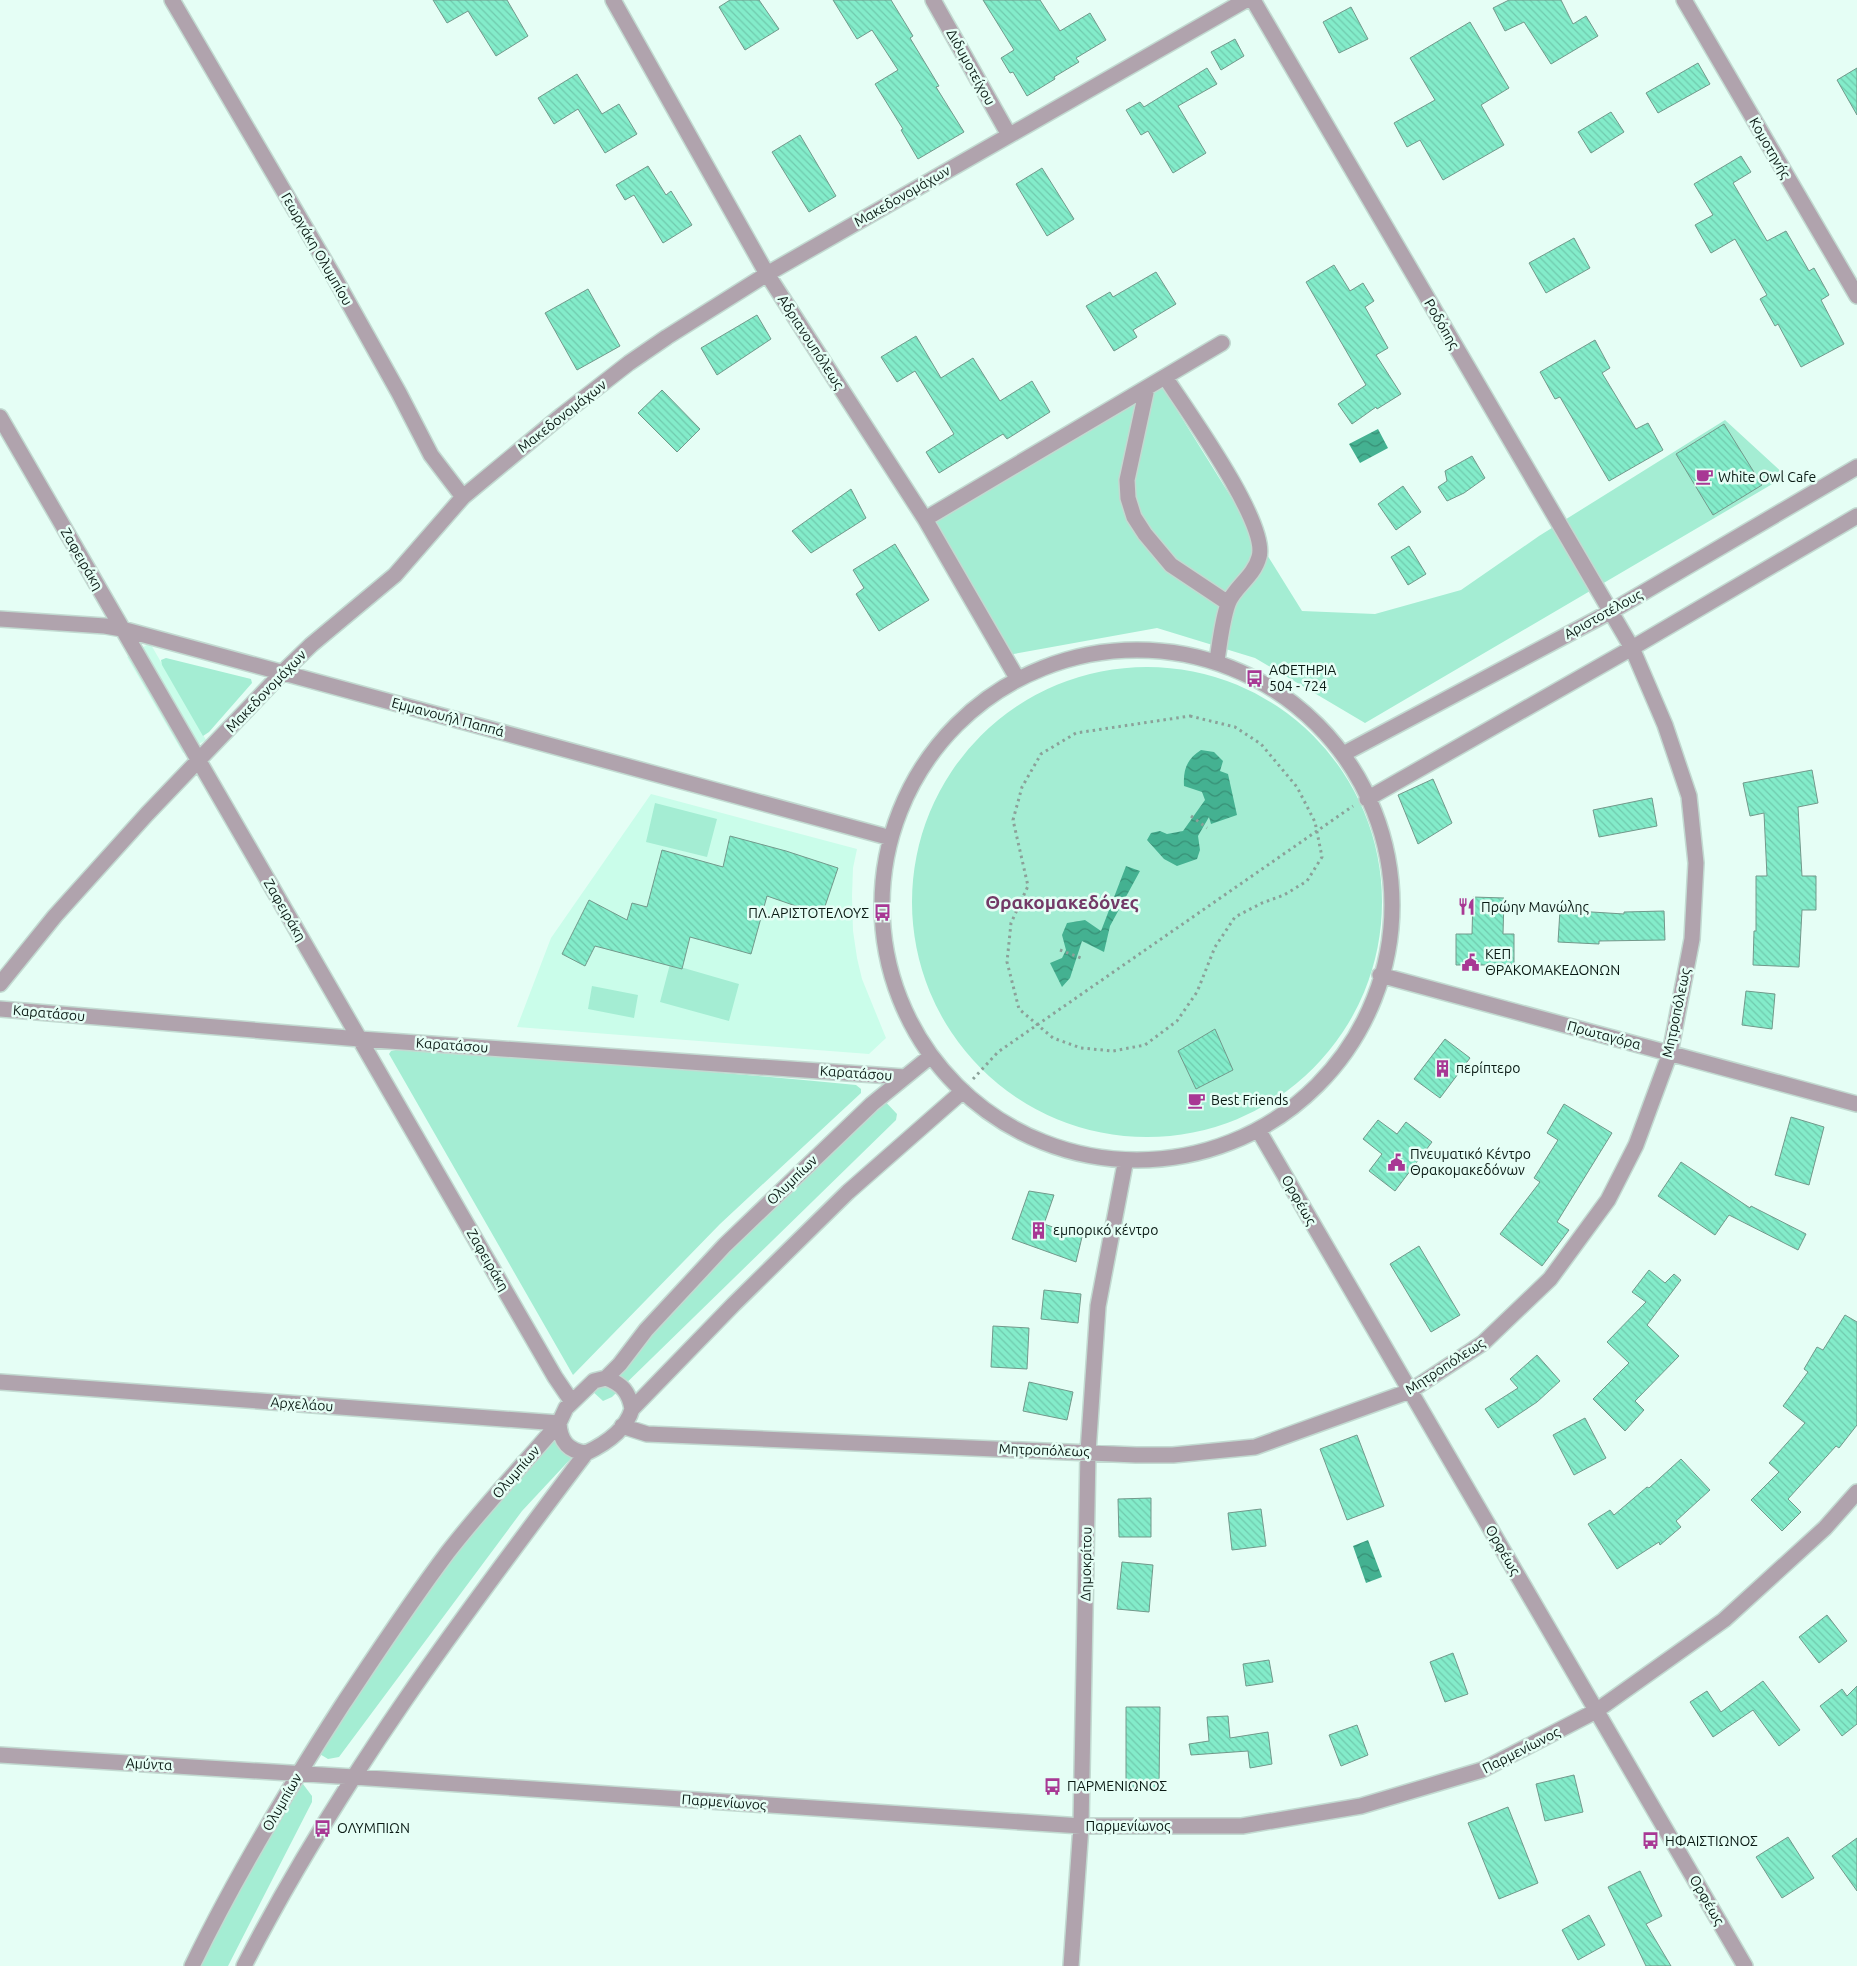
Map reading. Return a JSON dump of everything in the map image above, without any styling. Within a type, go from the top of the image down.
[{"type":"street","name":"Γεωργάκη Ολυμπίου","points":[[172,0],[333,275],[431,455],[462,497]]},
{"type":"street","name":"Αδριανουπόλεως","points":[[613,0],[767,274],[925,519],[1017,678]]},
{"type":"street","name":"Διδυμοτείχου","points":[[932,0],[1009,135]]},
{"type":"street","name":"Μακεδονομάχων","points":[[0,984],[55,916],[147,814],[282,673],[311,645],[395,575],[462,497],[562,415],[629,363],[767,274],[1246,0]]},
{"type":"street","name":"Ροδόπης","points":[[1253,0],[1632,648]]},
{"type":"street","name":"Κομοτηνής","points":[[1684,0],[1857,296]]},
{"type":"street","points":[[925,519],[1222,343]]},
{"type":"street","points":[[1165,377],[1226,471],[1249,513],[1258,534],[1261,549],[1253,571],[1228,602],[1217,660]]},
{"type":"street","points":[[1147,388],[1127,480],[1128,498],[1134,517],[1145,534],[1171,564],[1228,602]]},
{"type":"street","name":"Ζαφειράκη","points":[[0,417],[572,1402]]},
{"type":"street","name":"Αριστοτέλους","points":[[1345,753],[1610,612],[1857,468]]},
{"type":"street","points":[[1367,799],[1632,648],[1857,516]]},
{"type":"street","name":"Εμμανουήλ Παππά","points":[[0,620],[105,626],[122,629],[891,838]]},
{"type":"street","points":[[1130,645],[1193,650],[1217,660],[1255,678],[1331,728],[1345,753],[1367,799],[1387,887],[1388,917],[1380,975],[1350,1035],[1318,1084],[1260,1133],[1226,1152],[1174,1163],[1125,1164],[1100,1162],[1061,1152],[1005,1125],[963,1091],[931,1056],[897,988],[895,979],[883,913],[891,838],[902,806],[936,749],[955,727],[977,707],[1017,678],[1064,656],[1130,645]]},
{"type":"street","name":"Μητροπόλεως","points":[[622,1426],[647,1434],[1173,1455],[1255,1447],[1410,1391],[1483,1343],[1550,1279],[1608,1200],[1636,1144],[1670,1053],[1692,939],[1695,854],[1689,796],[1665,725],[1632,648]]},
{"type":"street","name":"Πρωταγόρα","points":[[1380,975],[1857,1104]]},
{"type":"street","name":"Καρατάσου","points":[[0,1009],[360,1039],[905,1077]]},
{"type":"street","name":"Ολυμπίων","points":[[192,1966],[239,1875],[298,1773],[418,1592],[497,1493],[559,1423],[561,1415],[572,1402],[594,1381],[606,1378],[620,1364],[646,1330],[725,1245],[834,1139],[931,1056]]},
{"type":"street","points":[[632,1409],[734,1304],[848,1192],[963,1091]]},
{"type":"street","name":"Ορφέως","points":[[1260,1133],[1745,1966]]},
{"type":"street","name":"Δημοκρίτου","points":[[1071,1966],[1081,1826],[1088,1452],[1098,1306],[1125,1164]]},
{"type":"street","points":[[244,1966],[272,1912],[354,1777],[417,1682],[586,1453],[611,1439],[630,1418],[632,1409],[630,1398],[624,1387],[606,1378]]},
{"type":"street","name":"Αρχελάου","points":[[0,1382],[559,1423]]},
{"type":"street","points":[[559,1423],[560,1433],[567,1446],[577,1452],[586,1453]]},
{"type":"street","name":"Παρμενίωνος","points":[[298,1773],[1081,1826],[1242,1826],[1361,1806],[1482,1770],[1596,1710],[1724,1620],[1825,1528],[1857,1492]]},
{"type":"street","name":"Αμύντα","points":[[0,1755],[298,1773]]},
{"type":"path","points":[[1190,716],[1234,727],[1261,744],[1297,787],[1315,822],[1317,832],[1322,857],[1307,882],[1284,895],[1262,902],[1234,917],[1215,947],[1197,992],[1177,1021],[1145,1045],[1113,1051],[1081,1048],[1053,1038],[1019,1008],[1006,962],[1011,923],[1028,886],[1013,820],[1022,788],[1040,754],[1076,733],[1135,723],[1190,716]]},
{"type":"path","points":[[963,1091],[998,1052],[1350,808]]},
{"type":"path","points":[[1192,816],[1207,828]]},
{"type":"path","points":[[1060,950],[1081,958]]},
{"type":"shaded area","points":[[1162,386],[1302,611],[1375,614],[1461,590],[1539,536],[1725,420],[1786,476],[1365,723],[1255,658],[1157,628],[1008,655],[934,520]]},
{"type":"shaded area","points":[[150,643],[206,740],[183,753],[127,657]]},
{"type":"shaded area","points":[[166,658],[251,679],[252,683],[209,732],[203,736],[162,665],[161,660]]},
{"type":"shaded area","points":[[1147,667],[1193,672],[1237,685],[1277,707],[1296,720],[1313,736],[1329,753],[1342,772],[1364,812],[1377,856],[1382,902],[1377,948],[1364,992],[1342,1032],[1329,1051],[1313,1068],[1296,1084],[1277,1097],[1237,1119],[1193,1132],[1147,1137],[1101,1132],[1057,1119],[1017,1097],[998,1084],[981,1068],[965,1051],[952,1032],[930,992],[917,948],[912,902],[917,856],[930,812],[952,772],[965,753],[981,736],[998,720],[1017,707],[1057,685],[1101,672]]},
{"type":"shaded area","points":[[651,794],[857,849],[853,868],[852,896],[853,931],[857,958],[862,979],[886,1038],[869,1054],[517,1027],[551,938]]},
{"type":"shaded area","points":[[655,803],[717,819],[707,857],[646,842]]},
{"type":"shaded area","points":[[670,964],[739,984],[729,1021],[660,1002]]},
{"type":"shaded area","points":[[592,986],[638,995],[634,1018],[588,1009]]},
{"type":"shaded area","points":[[391,1051],[626,1065],[856,1085],[861,1089],[861,1093],[720,1224],[573,1375],[389,1054]]},
{"type":"shaded area","points":[[881,1097],[897,1114],[896,1120],[612,1397],[603,1401],[591,1390]]},
{"type":"shaded area","points":[[559,1423],[577,1452],[522,1511],[339,1757],[328,1759],[313,1750],[388,1628]]},
{"type":"shaded area","points":[[303,1784],[312,1796],[312,1802],[228,1966],[190,1966],[291,1785]]},
{"type":"water","points":[[1378,429],[1388,448],[1360,463],[1349,444]]},
{"type":"water","points":[[1201,750],[1214,752],[1223,761],[1220,771],[1228,774],[1237,815],[1211,824],[1209,817],[1198,836],[1200,850],[1197,859],[1177,866],[1164,859],[1147,840],[1151,833],[1160,831],[1167,834],[1183,831],[1205,800],[1202,792],[1184,786],[1184,774],[1187,765],[1192,757]]},
{"type":"water","points":[[1126,866],[1140,871],[1110,926],[1104,952],[1082,941],[1070,978],[1062,987],[1050,963],[1062,958],[1066,950],[1062,935],[1067,923],[1085,920],[1101,931]]},
{"type":"water","points":[[1368,1540],[1382,1577],[1366,1583],[1353,1546]]},
{"type":"building","points":[[433,0],[507,0],[528,36],[496,56],[468,11],[447,23]]},
{"type":"building","points":[[730,0],[759,0],[779,29],[745,50],[719,7]]},
{"type":"building","points":[[833,0],[891,0],[913,36],[910,38],[939,86],[936,87],[964,132],[918,159],[901,130],[903,129],[875,84],[898,70],[872,30],[857,39]]},
{"type":"building","points":[[983,0],[1040,0],[1060,31],[1090,13],[1106,40],[1076,58],[1079,62],[1027,96],[1013,72],[1010,73],[1001,58],[1014,50]]},
{"type":"building","points":[[1509,0],[1561,0],[1573,24],[1586,16],[1598,36],[1551,64],[1524,22],[1505,31],[1493,8]]},
{"type":"building","points":[[1351,7],[1368,39],[1339,53],[1323,22]]},
{"type":"building","points":[[1470,22],[1509,88],[1481,105],[1504,145],[1443,180],[1420,140],[1407,147],[1394,123],[1435,100],[1410,58]]},
{"type":"building","points":[[1235,39],[1244,56],[1221,70],[1211,52]]},
{"type":"building","points":[[1698,63],[1710,84],[1658,113],[1646,93]]},
{"type":"building","points":[[1207,68],[1217,84],[1178,106],[1206,153],[1173,173],[1148,131],[1141,135],[1126,110],[1140,102],[1144,107]]},
{"type":"building","points":[[1857,68],[1857,115],[1837,80]]},
{"type":"building","points":[[577,74],[602,114],[619,104],[637,134],[605,153],[578,109],[554,124],[538,98]]},
{"type":"building","points":[[1611,112],[1624,132],[1591,153],[1578,132]]},
{"type":"building","points":[[800,135],[836,196],[809,212],[772,152]]},
{"type":"building","points":[[1741,156],[1751,172],[1733,183],[1767,241],[1786,231],[1809,271],[1814,268],[1829,295],[1821,300],[1844,344],[1801,367],[1778,324],[1775,326],[1760,299],[1767,295],[1735,239],[1711,253],[1695,225],[1713,215],[1694,184]]},
{"type":"building","points":[[648,166],[666,195],[671,191],[692,225],[663,243],[634,195],[625,200],[616,185]]},
{"type":"building","points":[[1042,168],[1074,219],[1047,236],[1016,184]]},
{"type":"building","points":[[1574,238],[1590,268],[1546,293],[1529,263]]},
{"type":"building","points":[[1334,265],[1350,291],[1363,283],[1374,301],[1365,307],[1388,348],[1376,355],[1401,394],[1377,409],[1376,407],[1352,424],[1338,404],[1366,385],[1306,282]]},
{"type":"building","points":[[1156,272],[1176,304],[1133,330],[1137,337],[1114,351],[1086,306],[1110,292],[1113,297]]},
{"type":"building","points":[[588,289],[620,346],[577,370],[545,313]]},
{"type":"building","points":[[757,315],[771,339],[717,375],[701,348]]},
{"type":"building","points":[[916,336],[941,378],[973,358],[1000,401],[1032,381],[1050,412],[1007,439],[1003,434],[939,473],[926,452],[954,434],[915,371],[897,382],[881,357]]},
{"type":"building","points":[[1595,340],[1610,368],[1602,373],[1636,429],[1648,423],[1663,450],[1609,481],[1560,397],[1555,399],[1540,372]]},
{"type":"building","points":[[662,390],[700,429],[677,452],[638,413]]},
{"type":"building","points":[[1724,424],[1762,485],[1713,515],[1676,454]]},
{"type":"building","points":[[1472,456],[1485,478],[1464,493],[1447,501],[1438,487],[1447,481],[1445,471]]},
{"type":"building","points":[[1403,486],[1421,512],[1396,530],[1378,504]]},
{"type":"building","points":[[851,489],[866,518],[811,553],[792,531]]},
{"type":"building","points":[[895,544],[929,600],[879,631],[856,594],[864,588],[853,570]]},
{"type":"building","points":[[1409,546],[1426,574],[1408,585],[1391,557]]},
{"type":"building","points":[[1812,770],[1818,803],[1798,807],[1802,876],[1816,876],[1816,910],[1802,910],[1799,967],[1753,965],[1754,931],[1756,931],[1756,876],[1767,876],[1764,813],[1750,816],[1743,783]]},
{"type":"building","points":[[1433,779],[1452,823],[1418,844],[1398,795]]},
{"type":"building","points":[[1652,798],[1657,826],[1599,837],[1593,810]]},
{"type":"building","points":[[730,836],[786,851],[838,868],[822,915],[767,896],[751,954],[690,937],[682,969],[595,946],[585,966],[562,954],[589,900],[627,920],[632,903],[647,907],[662,850],[723,867]]},
{"type":"building","points":[[1473,897],[1504,898],[1503,934],[1514,934],[1514,965],[1456,965],[1456,934],[1472,934]]},
{"type":"building","points":[[1560,910],[1624,914],[1624,912],[1664,911],[1665,940],[1599,941],[1599,944],[1558,942]]},
{"type":"building","points":[[1746,991],[1775,994],[1772,1029],[1742,1025]]},
{"type":"building","points":[[1215,1029],[1233,1070],[1196,1089],[1178,1051]]},
{"type":"building","name":"περίπτερο","points":[[1445,1039],[1470,1058],[1440,1098],[1414,1079]]},
{"type":"building","points":[[1564,1104],[1612,1133],[1557,1222],[1569,1230],[1542,1266],[1500,1234],[1540,1182],[1534,1178],[1558,1140],[1547,1133]]},
{"type":"building","points":[[1791,1117],[1824,1127],[1809,1185],[1775,1175]]},
{"type":"building","name":"Πνευματικό Κέντρο Θρακομακεδόνων","points":[[1378,1120],[1397,1134],[1406,1122],[1432,1142],[1395,1191],[1369,1171],[1382,1154],[1363,1139]]},
{"type":"building","points":[[1681,1162],[1750,1208],[1751,1206],[1806,1234],[1798,1250],[1729,1215],[1715,1235],[1658,1196]]},
{"type":"building","name":"εμπορικό κέντρο","points":[[1029,1191],[1054,1195],[1044,1224],[1082,1237],[1076,1262],[1012,1239]]},
{"type":"building","points":[[1419,1246],[1460,1315],[1431,1332],[1390,1264]]},
{"type":"building","points":[[1649,1270],[1665,1283],[1674,1274],[1681,1280],[1647,1325],[1679,1356],[1635,1401],[1644,1410],[1625,1431],[1593,1399],[1629,1363],[1607,1342],[1646,1302],[1632,1292]]},
{"type":"building","points":[[1044,1290],[1081,1294],[1078,1323],[1041,1319]]},
{"type":"building","points":[[1845,1315],[1857,1322],[1857,1425],[1839,1448],[1836,1446],[1788,1499],[1801,1512],[1782,1531],[1751,1500],[1779,1472],[1769,1463],[1805,1423],[1783,1406],[1808,1372],[1804,1369],[1817,1347],[1823,1350]]},
{"type":"building","points":[[993,1326],[1029,1328],[1027,1369],[991,1367]]},
{"type":"building","points":[[1537,1355],[1560,1381],[1537,1402],[1498,1428],[1485,1409],[1518,1388],[1510,1379]]},
{"type":"building","points":[[1029,1382],[1073,1392],[1067,1420],[1023,1411]]},
{"type":"building","points":[[1585,1418],[1606,1458],[1574,1475],[1553,1435]]},
{"type":"building","points":[[1357,1435],[1384,1506],[1347,1520],[1320,1449]]},
{"type":"building","points":[[1681,1459],[1710,1490],[1676,1521],[1681,1527],[1660,1545],[1659,1542],[1617,1569],[1588,1524],[1610,1510],[1614,1515],[1647,1487],[1649,1488]]},
{"type":"building","points":[[1151,1498],[1151,1537],[1119,1537],[1118,1499]]},
{"type":"building","points":[[1261,1509],[1266,1546],[1232,1550],[1228,1513]]},
{"type":"building","points":[[1122,1562],[1153,1565],[1149,1612],[1117,1609]]},
{"type":"building","points":[[1827,1615],[1847,1641],[1819,1663],[1799,1637]]},
{"type":"building","points":[[1453,1653],[1468,1694],[1445,1702],[1430,1662]]},
{"type":"building","points":[[1269,1660],[1273,1682],[1246,1686],[1243,1664]]},
{"type":"building","points":[[1763,1681],[1800,1730],[1779,1746],[1753,1710],[1713,1737],[1690,1702],[1707,1691],[1721,1712]]},
{"type":"building","points":[[1857,1686],[1857,1724],[1842,1736],[1820,1706],[1842,1689],[1847,1696]]},
{"type":"building","points":[[1126,1707],[1160,1707],[1159,1788],[1126,1787]]},
{"type":"building","points":[[1228,1716],[1230,1738],[1268,1732],[1272,1764],[1250,1768],[1248,1751],[1191,1755],[1189,1744],[1209,1741],[1207,1717]]},
{"type":"building","points":[[1357,1725],[1368,1755],[1341,1766],[1329,1735]]},
{"type":"building","points":[[1574,1775],[1583,1812],[1545,1821],[1536,1784]]},
{"type":"building","points":[[1508,1807],[1538,1883],[1499,1899],[1468,1823]]},
{"type":"building","points":[[1788,1837],[1814,1878],[1782,1898],[1756,1857]]},
{"type":"building","points":[[1857,1838],[1857,1891],[1832,1856]]},
{"type":"building","points":[[1640,1871],[1662,1916],[1646,1924],[1671,1966],[1646,1966],[1608,1887]]},
{"type":"building","points":[[1589,1915],[1605,1945],[1578,1960],[1562,1930]]},
{"type":"place","name":"White Owl Cafe","points":[[1704,477]]},
{"type":"place","name":"ΑΦΕΤΗΡΙΑ 504 - 724","points":[[1255,678]]},
{"type":"place","name":"Πρώην Μανώλης","points":[[1467,907]]},
{"type":"place","name":"ΠΛ.ΑΡΙΣΤΟΤΕΛΟΥΣ","points":[[883,913]]},
{"type":"place","name":"ΚΕΠ ΘΡΑΚΟΜΑΚΕΔΟΝΩΝ","points":[[1471,962]]},
{"type":"place","name":"περίπτερο","points":[[1442,1068]]},
{"type":"place","name":"Best Friends","points":[[1197,1100]]},
{"type":"place","name":"Πνευματικό Κέντρο Θρακομακεδόνων","points":[[1396,1162]]},
{"type":"place","name":"εμπορικό κέντρο","points":[[1039,1230]]},
{"type":"place","name":"ΠΑΡΜΕΝΙΩΝΟΣ","points":[[1053,1786]]},
{"type":"place","name":"ΟΛΥΜΠΙΩΝ","points":[[323,1828]]},
{"type":"place","name":"ΗΦΑΙΣΤΙΩΝΟΣ","points":[[1651,1841]]},
{"type":"district","name":"Θρακομακεδόνες","points":[[1062,902]]}]
